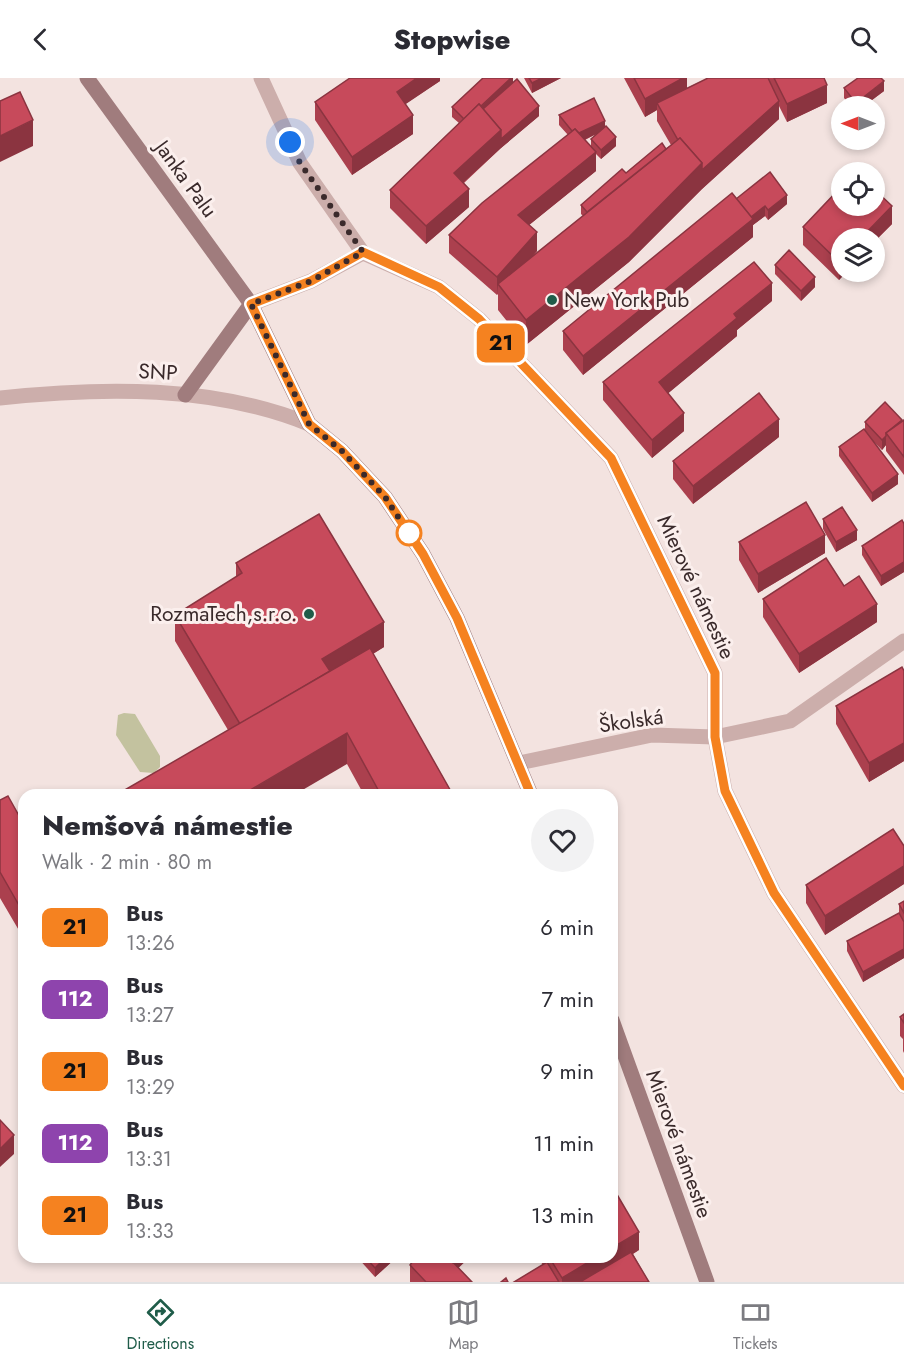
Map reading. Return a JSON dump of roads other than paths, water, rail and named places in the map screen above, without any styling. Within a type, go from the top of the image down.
[{"type":"main road","name":"Janka Palu","points":[[87,78],[251,304]]},
{"type":"main road","points":[[185,395],[251,304],[309,424],[342,451],[385,497],[423,554],[457,618],[529,789]]},
{"type":"main road","name":"Mierové námestie","points":[[618,1036],[708,1282]]},
{"type":"street","points":[[251,304],[311,281],[363,252],[300,163],[261,78]]},
{"type":"street","name":"Mierové námestie","points":[[363,252],[392,263],[439,287],[479,319],[611,458],[715,673],[715,737],[725,791],[774,893],[904,1086]]},
{"type":"street","name":"SNP","points":[[0,398],[134,391],[185,395],[272,408],[309,424]]},
{"type":"street","name":"Školská","points":[[519,763],[652,735],[715,737],[790,721],[904,641]]},
{"type":"place","name":"New York Pub","points":[[552,300]]},
{"type":"place","name":"RozmaTech,s.r.o.","points":[[309,614]]}]
